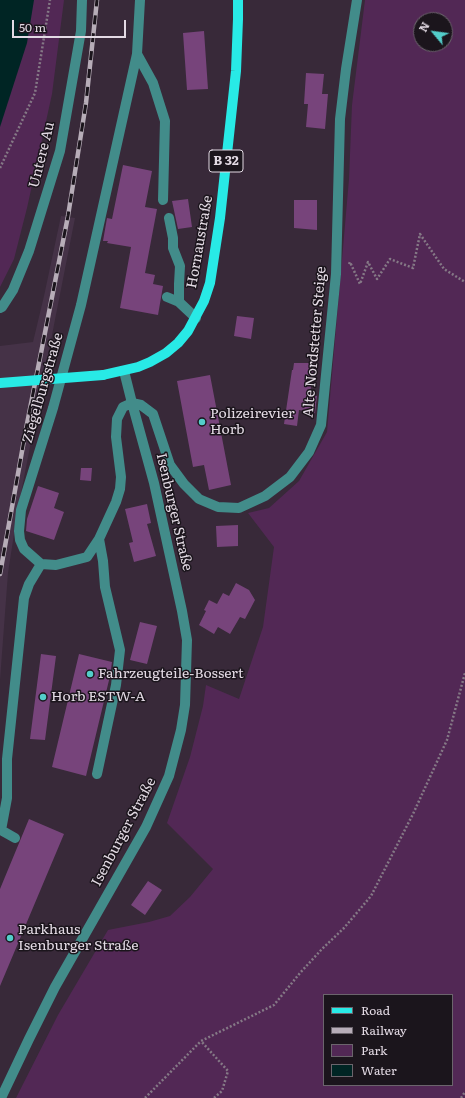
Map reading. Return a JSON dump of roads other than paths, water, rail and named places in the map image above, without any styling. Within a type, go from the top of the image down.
[{"type":"main road","name":"Hornaustraße","points":[[0,383],[103,375],[124,371],[150,362],[166,353],[178,343],[188,331],[196,318],[210,283],[220,218],[236,71],[238,0]]},
{"type":"street","name":"Untere Au","points":[[0,308],[13,290],[29,251],[60,152],[81,31],[82,0]]},
{"type":"street","name":"Ziegelburgstraße","points":[[41,564],[24,549],[20,540],[19,531],[21,510],[53,408],[82,305],[137,54],[140,0]]},
{"type":"street","name":"Alte Nordstetter Steige","points":[[132,403],[141,405],[153,414],[170,465],[184,484],[199,499],[218,507],[239,508],[265,496],[290,477],[309,452],[321,425],[336,274],[340,119],[357,0]]},
{"type":"street","points":[[137,54],[152,83],[165,121],[163,200]]},
{"type":"street","points":[[169,218],[173,238],[173,248],[180,266],[180,302]]},
{"type":"street","points":[[167,297],[180,302],[196,318]]},
{"type":"street","name":"Isenburger Straße","points":[[1,1098],[55,987],[146,827],[169,776],[181,730],[185,697],[187,640],[154,483],[124,371]]},
{"type":"street","points":[[15,838],[1,830],[7,798],[7,759],[24,598],[29,584],[41,564],[56,565],[87,557],[99,539],[116,502],[120,489],[121,477],[116,437],[117,419],[123,407],[132,403]]},
{"type":"street","points":[[97,774],[116,685],[120,650],[105,587],[99,539]]},
{"type":"water","points":[[0,0],[34,0],[27,43],[0,127]]},
{"type":"railway","points":[[0,574],[26,429],[68,216],[86,103],[97,0]]},
{"type":"place","name":"Polizeirevier Horb","points":[[202,422]]},
{"type":"place","name":"Fahrzeugteile-Bossert","points":[[90,674]]},
{"type":"place","name":"Horb ESTW-A","points":[[43,697]]},
{"type":"place","name":"Parkhaus Isenburger Straße","points":[[10,938]]}]
